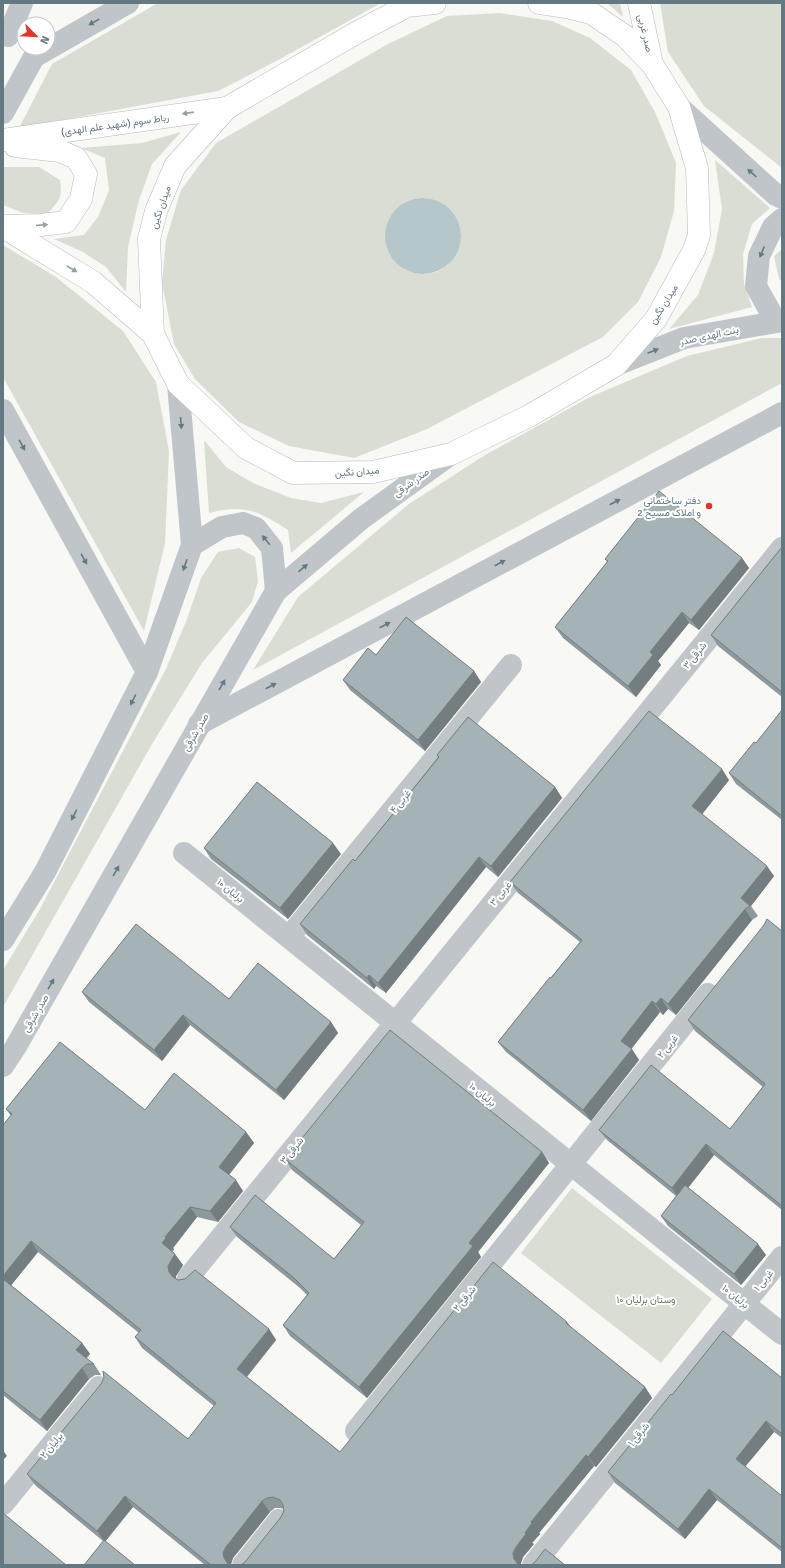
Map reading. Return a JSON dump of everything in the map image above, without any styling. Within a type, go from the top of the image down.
[{"type":"main road","name":"میدان نگین","points":[[435,3],[409,5],[356,32],[227,108],[175,166],[156,211],[149,239],[153,334],[178,384],[246,448],[293,473],[373,472],[451,454],[529,416],[616,365],[656,319],[694,250],[699,235],[697,168],[679,107],[652,64],[625,36],[591,14],[571,8],[539,3]]},
{"type":"main road","name":"صدر غربی","points":[[639,3],[652,64]]},
{"type":"main road","name":"رباط سوم (شهید علم الهدی)","points":[[3,140],[227,108]]},
{"type":"main road","points":[[3,145],[60,152],[76,158],[86,174],[81,199],[66,222],[41,225],[3,226]]},
{"type":"main road","points":[[3,226],[93,282],[153,334]]},
{"type":"street","points":[[8,36],[22,3]]},
{"type":"street","points":[[3,113],[34,56],[128,3]]},
{"type":"street","points":[[679,107],[776,195],[782,198]]},
{"type":"street","points":[[779,322],[756,286],[760,256],[773,227],[782,219]]},
{"type":"street","name":"بنت الهدی صدر","points":[[616,365],[684,338],[779,322]]},
{"type":"street","points":[[3,940],[45,872],[147,672],[192,545],[178,384]]},
{"type":"street","points":[[3,410],[147,672]]},
{"type":"street","points":[[199,724],[782,413]]},
{"type":"street","name":"صدر شرقی","points":[[3,1066],[15,1048],[276,591],[361,519],[451,454]]},
{"type":"street","points":[[192,545],[222,528],[243,523],[256,528],[272,548],[276,591]]},
{"type":"street","name":"۳ شرقی","points":[[606,763],[782,548]]},
{"type":"street","name":"۴ غربی","points":[[289,937],[511,665]]},
{"type":"street","name":"۳ غربی","points":[[395,1022],[606,763]]},
{"type":"street","name":"برلیان ۱۰","points":[[184,853],[782,1334]]},
{"type":"street","name":"۲ غربی","points":[[571,1164],[723,976]]},
{"type":"street","name":"۳ شرقی","points":[[188,1278],[395,1022]]},
{"type":"street","name":"۲ شرقی","points":[[356,1431],[571,1164]]},
{"type":"street","name":"۱ غربی","points":[[744,1303],[782,1257]]},
{"type":"street","name":"۱ شرقی","points":[[533,1565],[744,1303]]},
{"type":"street","name":"برلیان ۲","points":[[3,1504],[99,1387]]},
{"type":"street","points":[[243,1565],[279,1520]]},
{"type":"green space","points":[[158,3],[381,3],[280,59],[218,91],[19,128],[52,64]]},
{"type":"green space","points":[[607,3],[620,3],[623,17]]},
{"type":"green space","points":[[660,3],[782,3],[782,168],[704,106],[668,52]]},
{"type":"green space","points":[[500,13],[552,21],[590,38],[631,70],[655,112],[676,163],[674,211],[661,257],[638,302],[603,337],[427,429],[354,458],[289,446],[239,422],[195,379],[174,344],[162,283],[166,240],[181,190],[216,143],[388,44],[447,16]],"holes":[[[427,198],[439,202],[457,219],[461,231],[460,244],[448,265],[437,272],[425,274],[414,199]]]},
{"type":"green space","points":[[181,132],[152,164],[139,200],[128,247],[126,292],[106,267],[83,252],[54,239],[84,235],[98,217],[109,190],[105,158],[81,148],[142,143]]},
{"type":"green space","points":[[715,160],[770,208],[752,224],[743,254],[744,284],[752,307],[669,329],[698,295],[714,253],[722,209]]},
{"type":"green space","points":[[3,167],[39,167],[60,180],[61,191],[59,199],[47,214],[23,213],[3,205]]},
{"type":"green space","points":[[3,245],[56,277],[123,331],[156,382],[169,451],[165,543],[144,631],[3,377]]},
{"type":"green space","points":[[782,249],[782,282],[779,279],[774,256]]},
{"type":"green space","points":[[762,338],[782,338],[782,383],[253,670],[298,597],[409,504],[485,455],[590,397],[687,356]]},
{"type":"green space","points":[[204,440],[226,467],[253,483],[291,498],[321,503],[364,492],[291,553],[288,530],[268,518],[242,509],[221,510],[209,513]]},
{"type":"green space","points":[[239,548],[255,557],[258,581],[252,602],[202,663],[152,744],[3,1007],[3,970],[40,909],[166,669],[187,619],[201,578],[218,552]]},
{"type":"green space","name":"وستان برلیان ۱۰","points":[[572,1188],[712,1299],[661,1363],[521,1253]]},
{"type":"shaded area","points":[[423,198],[437,201],[450,209],[458,222],[461,236],[458,250],[450,263],[437,271],[423,274],[409,271],[396,263],[388,250],[385,236],[388,222],[396,209],[409,201]]},
{"type":"building","points":[[659,491],[742,558],[691,620],[682,612],[650,652],[653,655],[628,686],[555,627],[608,561],[605,559]]},
{"type":"building","points":[[782,547],[782,692],[711,635]]},
{"type":"building","points":[[406,617],[474,671],[418,740],[343,680],[368,648],[376,655]]},
{"type":"building","points":[[782,710],[782,816],[729,773],[754,742],[756,743]]},
{"type":"building","points":[[649,711],[722,769],[692,806],[767,866],[741,898],[750,906],[745,909],[668,1004],[661,998],[656,1004],[652,1001],[621,1041],[632,1049],[583,1110],[498,1042],[582,940],[510,882]]},
{"type":"building","points":[[468,717],[555,787],[491,866],[479,857],[378,983],[369,975],[367,978],[300,924],[353,859],[355,861],[439,757],[437,755]]},
{"type":"building","points":[[257,782],[333,843],[280,908],[204,848]]},
{"type":"building","points":[[767,919],[782,931],[782,1206],[706,1144],[672,1188],[599,1130],[651,1065],[730,1129],[765,1084],[688,1020],[764,925]]},
{"type":"building","points":[[136,924],[229,999],[258,963],[331,1022],[276,1090],[183,1015],[154,1050],[82,992]]},
{"type":"building","points":[[390,1030],[542,1152],[469,1243],[473,1246],[359,1387],[283,1325],[309,1293],[293,1277],[230,1227],[255,1195],[334,1259],[364,1222],[285,1159]]},
{"type":"building","points":[[60,1042],[145,1110],[174,1073],[246,1132],[219,1167],[236,1180],[210,1211],[190,1207],[165,1237],[166,1238],[162,1243],[175,1254],[168,1266],[169,1272],[178,1280],[185,1279],[195,1270],[269,1329],[237,1369],[340,1452],[493,1262],[645,1387],[588,1457],[586,1455],[531,1522],[532,1523],[525,1533],[526,1534],[513,1553],[514,1559],[520,1565],[241,1565],[281,1517],[284,1511],[280,1500],[273,1497],[262,1501],[226,1547],[223,1553],[224,1558],[230,1565],[211,1565],[125,1496],[97,1531],[27,1474],[101,1384],[104,1378],[103,1371],[188,1439],[216,1403],[135,1337],[141,1330],[31,1241],[3,1276],[3,1125],[12,1114],[6,1109]]},
{"type":"building","points":[[685,1185],[758,1244],[734,1274],[661,1216]]},
{"type":"building","points":[[3,1279],[82,1343],[76,1350],[94,1364],[87,1364],[82,1368],[40,1420],[3,1391]]},
{"type":"building","points":[[723,1331],[782,1378],[782,1434],[766,1421],[736,1459],[782,1496],[782,1548],[709,1489],[678,1529],[608,1472]]},
{"type":"building","points":[[3,1513],[66,1565],[3,1565]]},
{"type":"building","points":[[104,1540],[135,1565],[84,1565]]},
{"type":"building","points":[[545,1549],[565,1565],[531,1565]]},
{"type":"place","name":"دفتر ساختمانی و املاک مسیح 2","points":[[709,506]]}]
